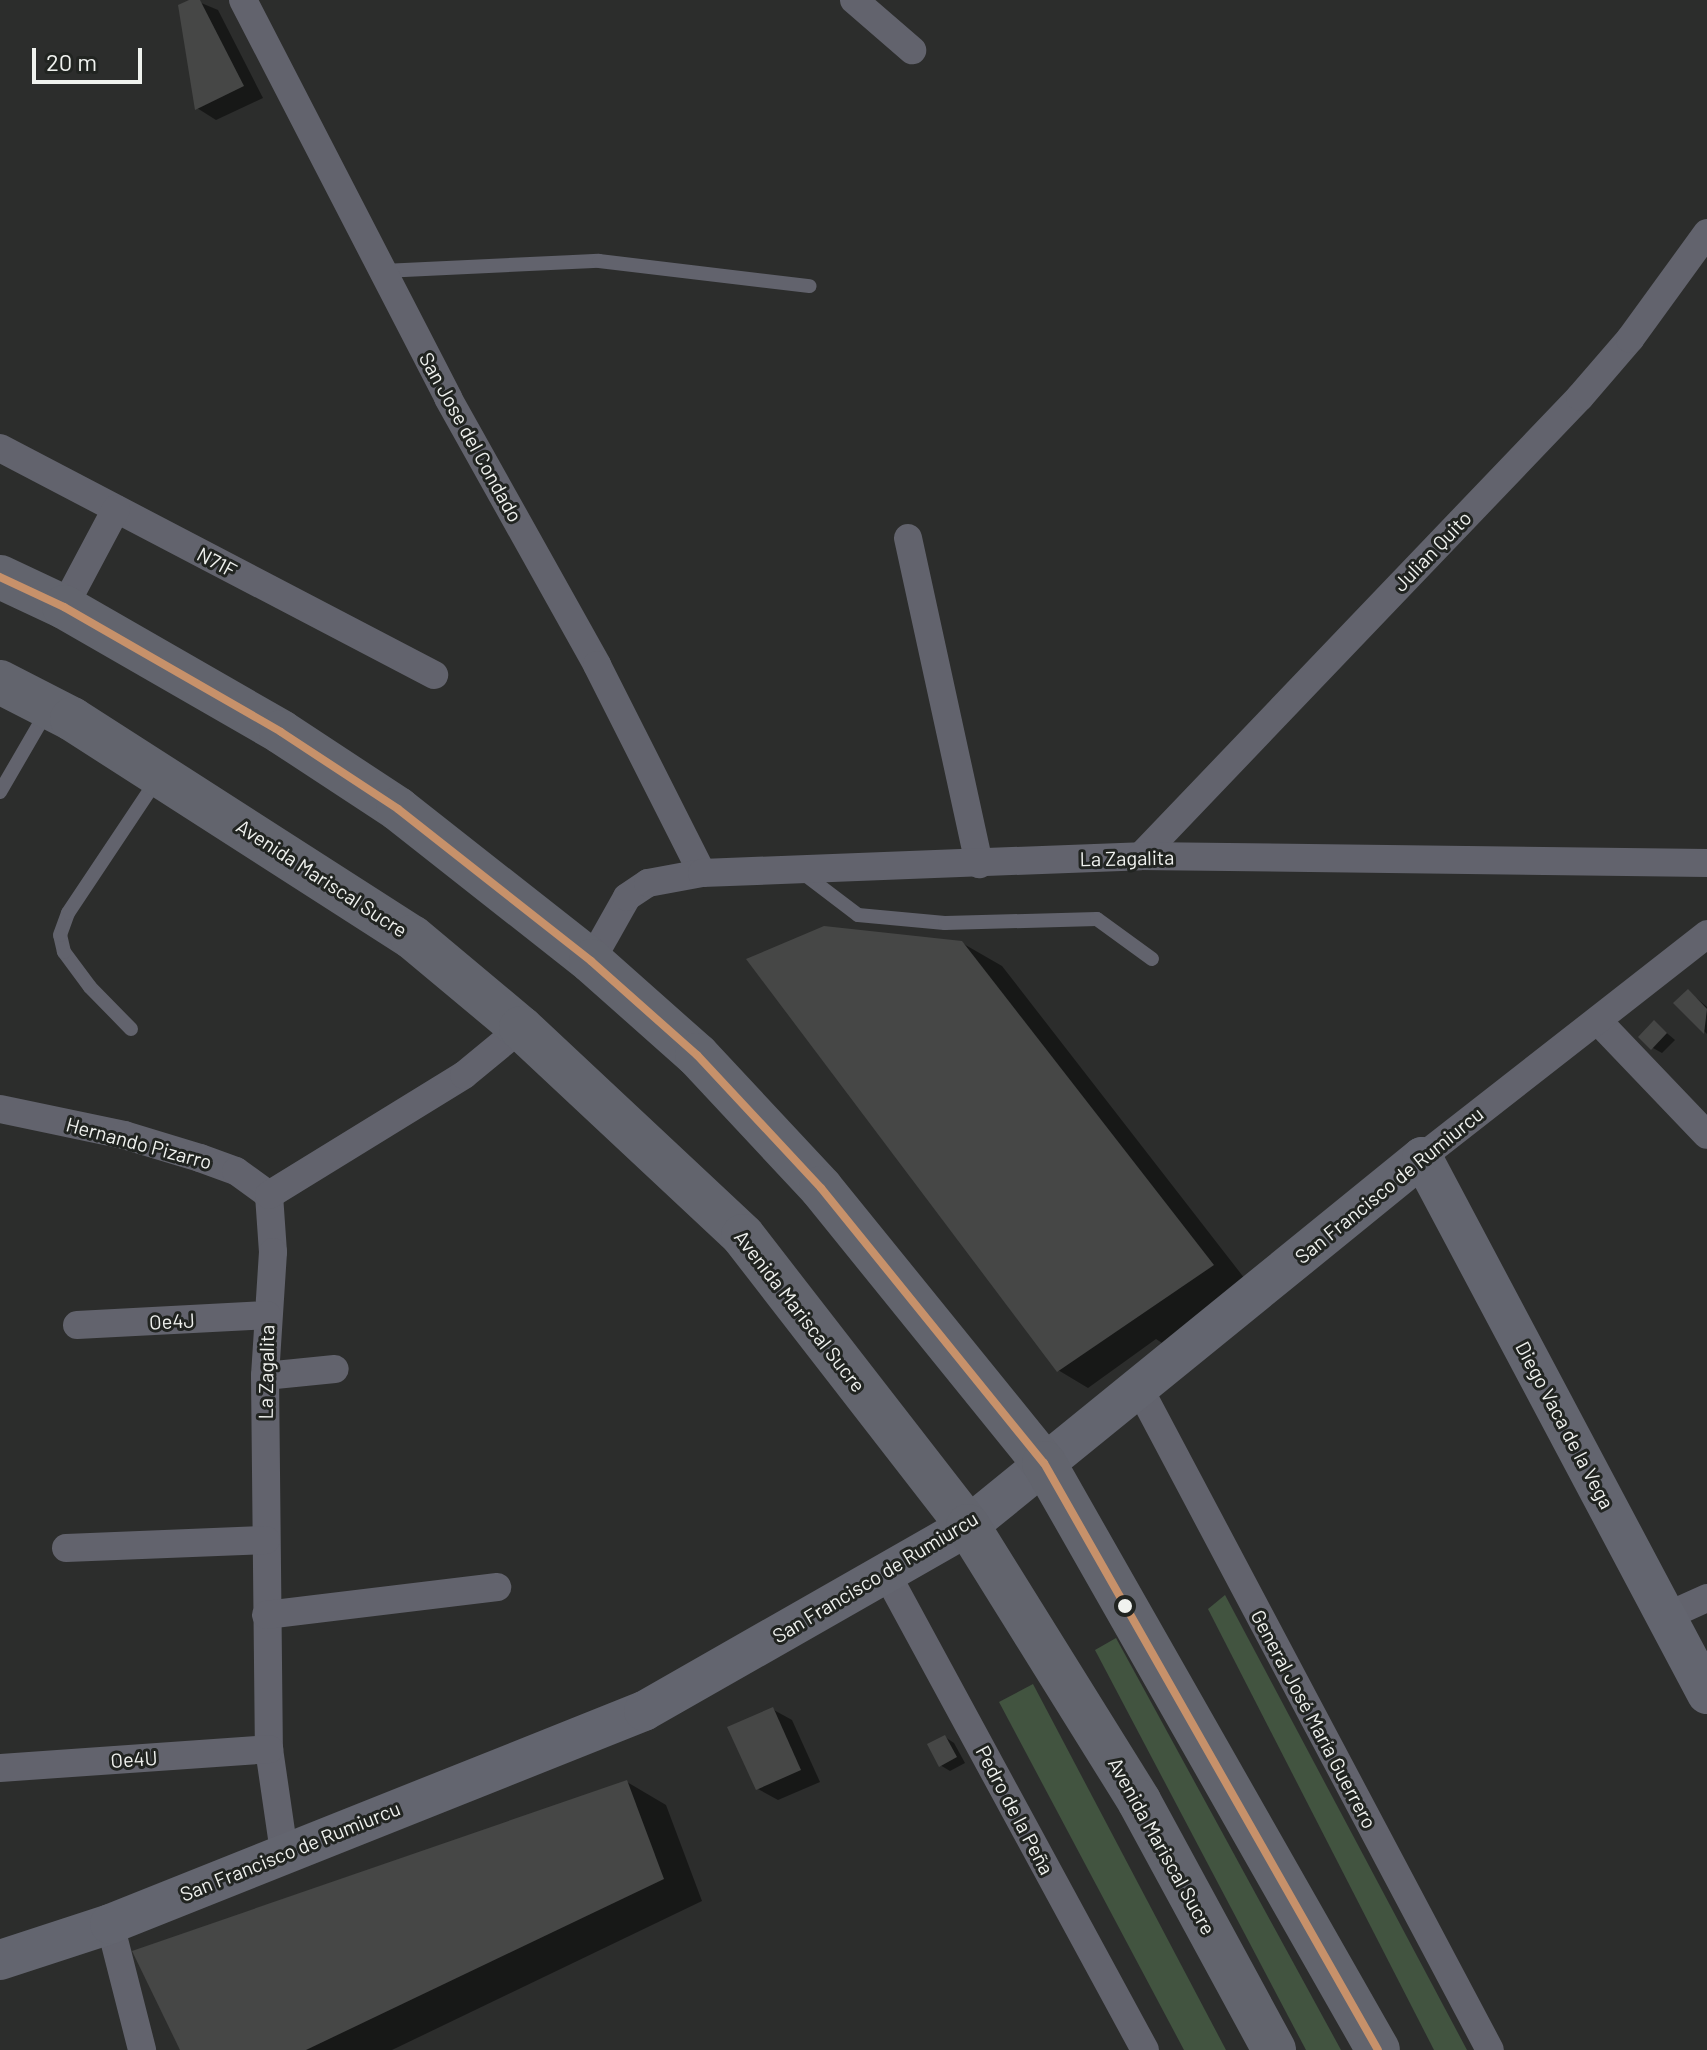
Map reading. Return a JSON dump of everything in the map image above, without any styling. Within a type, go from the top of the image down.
[{"type":"main road","points":[[0,577],[64,607],[281,732],[398,809],[591,961],[697,1055],[821,1188],[1044,1463],[1378,2050]]},
{"type":"main road","name":"Avenida Mariscal Sucre","points":[[0,682],[161,774],[412,937],[521,1028],[743,1236],[968,1526],[1139,1801],[1274,2050]]},
{"type":"main road","name":"San Francisco de Rumiurcu","points":[[0,1960],[110,1924],[284,1852],[644,1711],[968,1526],[1422,1157]]},
{"type":"main road","name":"Diego Vaca de la Vega","points":[[1422,1157],[1707,1694]]},
{"type":"street","name":"San Jose del Condado","points":[[243,0],[383,271],[597,665],[702,873]]},
{"type":"street","points":[[854,0],[912,50]]},
{"type":"street","name":"Julian Quito","points":[[1141,856],[1580,397],[1630,339],[1707,233]]},
{"type":"street","name":"N71F","points":[[0,448],[434,675]]},
{"type":"street","points":[[64,607],[116,509]]},
{"type":"street","points":[[908,538],[979,864]]},
{"type":"street","name":"La Zagalita","points":[[591,961],[605,928],[627,897],[648,883],[702,873],[1141,856],[1707,863]]},
{"type":"street","name":"San Francisco de Rumiurcu","points":[[1422,1157],[1599,1022],[1707,934]]},
{"type":"street","points":[[1599,1022],[1707,1135]]},
{"type":"street","points":[[269,1195],[464,1075],[521,1028]]},
{"type":"street","name":"Hernando Pizarro","points":[[0,1109],[124,1135],[200,1158],[236,1171],[269,1195]]},
{"type":"street","name":"La Zagalita","points":[[269,1195],[273,1252],[265,1376],[269,1749],[284,1852]]},
{"type":"street","name":"Oe4J","points":[[77,1325],[267,1315]]},
{"type":"street","points":[[265,1376],[335,1369]]},
{"type":"street","name":"General José María Guerrero","points":[[1139,1388],[1490,2050]]},
{"type":"street","points":[[66,1548],[266,1540]]},
{"type":"street","name":"Pedro de la Peña","points":[[885,1571],[1145,2050]]},
{"type":"street","points":[[266,1615],[497,1587]]},
{"type":"street","points":[[1667,1616],[1707,1598]]},
{"type":"street","name":"Oe4U","points":[[0,1768],[269,1749]]},
{"type":"street","points":[[110,1924],[142,2050]]},
{"type":"lane","points":[[383,271],[599,261],[810,286]]},
{"type":"lane","points":[[0,792],[49,708]]},
{"type":"lane","points":[[131,1029],[90,987],[64,952],[60,935],[68,913],[161,774]]},
{"type":"lane","points":[[797,869],[858,915],[945,923],[1097,919],[1152,959]]},
{"type":"green space","points":[[1225,1595],[1467,2050],[1434,2050],[1208,1609]]},
{"type":"green space","points":[[1116,1638],[1341,2050],[1306,2050],[1095,1650]]},
{"type":"green space","points":[[1033,1684],[1226,2050],[1184,2050],[999,1702]]},
{"type":"building","points":[[189,0],[200,0],[244,86],[195,110],[178,5]]},
{"type":"building","points":[[824,926],[962,941],[1214,1265],[1057,1372],[746,959]]},
{"type":"building","points":[[1688,989],[1707,1009],[1704,1034],[1673,1003]]},
{"type":"building","points":[[1654,1020],[1667,1033],[1651,1050],[1638,1037]]},
{"type":"building","points":[[773,1707],[801,1770],[756,1790],[727,1727]]},
{"type":"building","points":[[945,1735],[957,1757],[939,1767],[927,1744]]},
{"type":"building","points":[[627,1780],[664,1879],[306,2050],[180,2050],[132,1951]]},
{"type":"transit line","points":[[0,577],[64,607],[281,732],[398,809],[591,961],[697,1055],[821,1188],[1044,1463],[1378,2050]]}]
